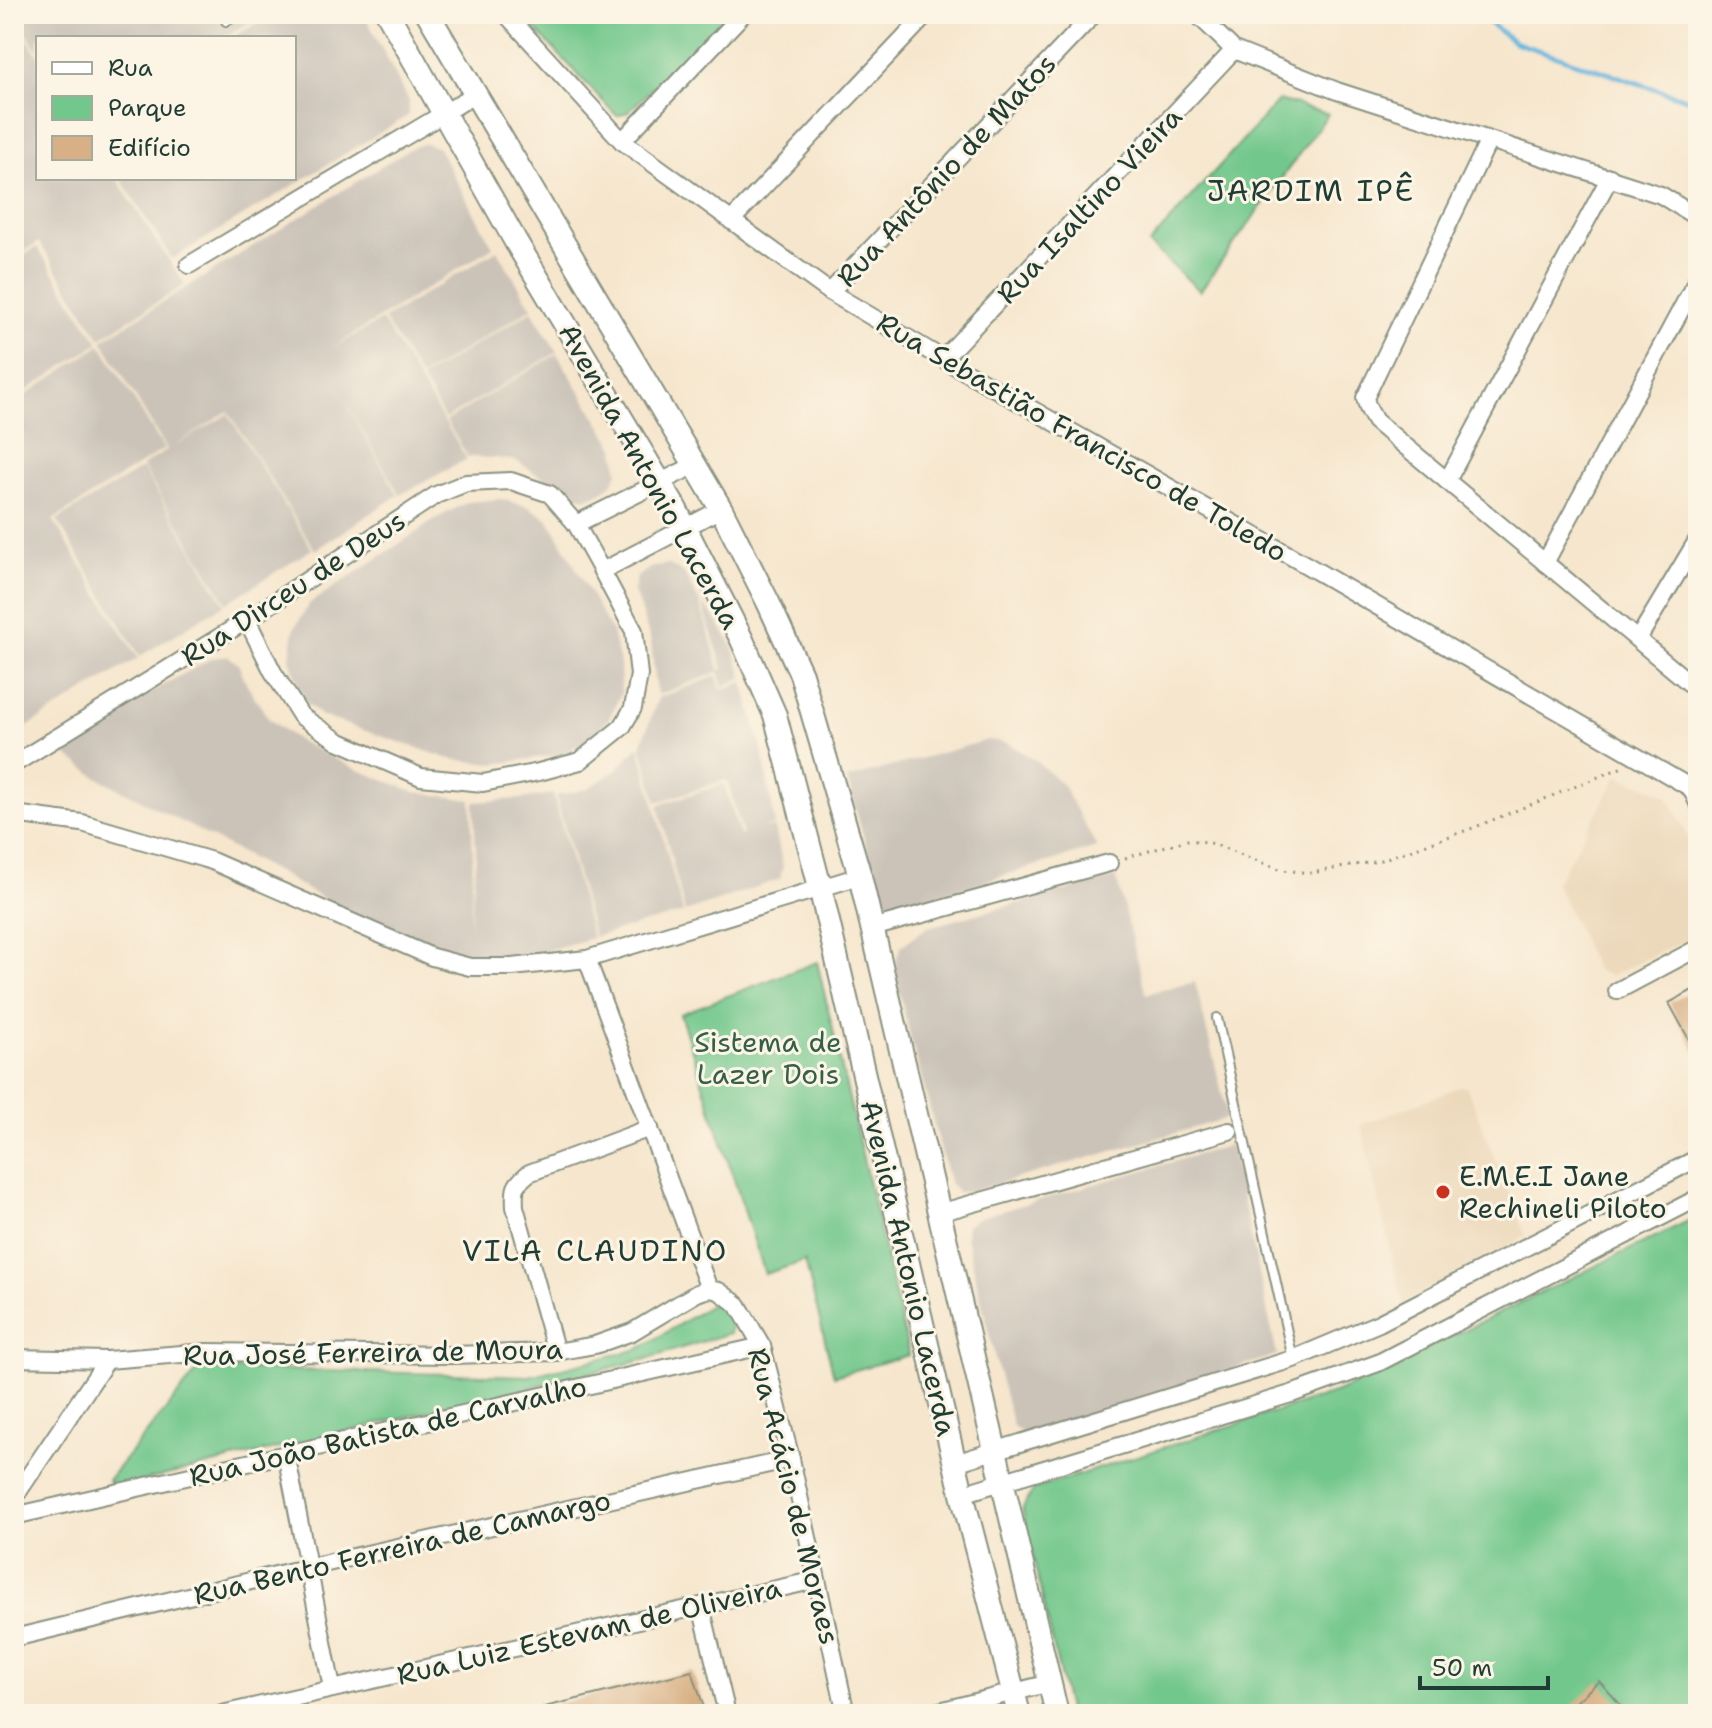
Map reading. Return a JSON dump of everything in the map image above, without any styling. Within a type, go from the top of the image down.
[{"type":"main road","name":"Avenida Antonio Lacerda","points":[[388,14],[516,242],[661,482],[742,640],[775,715],[820,887],[962,1494],[1016,1703]]},
{"type":"main road","name":"Avenida Antonio Lacerda","points":[[428,14],[721,509],[801,674],[860,876],[1057,1714]]},
{"type":"street","name":"Rua Sebastião Francisco de Toledo","points":[[506,14],[622,141],[830,292],[1696,789]]},
{"type":"street","points":[[622,141],[743,14]]},
{"type":"street","points":[[731,221],[927,14]]},
{"type":"street","name":"Rua Antônio de Matos","points":[[830,292],[1094,14]]},
{"type":"street","points":[[1197,14],[1234,50],[1337,91],[1661,195],[1698,218]]},
{"type":"street","name":"Rua Isaltino Vieira","points":[[943,359],[1234,50]]},
{"type":"street","points":[[189,265],[475,94]]},
{"type":"street","points":[[1489,140],[1365,398],[1368,408],[1375,421],[1698,690]]},
{"type":"street","points":[[1447,481],[1610,177]]},
{"type":"street","points":[[1545,563],[1698,278]]},
{"type":"street","points":[[576,524],[695,465]]},
{"type":"street","name":"Rua Dirceu de Deus","points":[[14,764],[247,620],[436,495],[466,483],[511,481],[550,494],[576,524],[634,631],[639,675],[633,708],[622,727],[580,761],[483,783],[421,777],[338,741],[301,716],[273,672],[247,620]]},
{"type":"street","points":[[602,571],[721,509]]},
{"type":"street","points":[[1638,639],[1698,539]]},
{"type":"street","points":[[14,814],[82,823],[212,861],[432,957],[470,967],[512,967],[587,959],[860,876]]},
{"type":"street","points":[[872,928],[1109,863]]},
{"type":"street","points":[[1617,991],[1698,948]]},
{"type":"street","points":[[587,959],[714,1290]]},
{"type":"street","points":[[556,1352],[515,1207],[514,1191],[519,1181],[529,1173],[650,1128]]},
{"type":"street","points":[[939,1213],[1229,1131]]},
{"type":"street","points":[[955,1463],[1293,1359],[1379,1323],[1698,1158]]},
{"type":"street","points":[[962,1494],[1294,1393],[1378,1363],[1698,1198]]},
{"type":"street","name":"Rua Acácio de Moraes","points":[[714,1290],[738,1305],[762,1346],[791,1459],[846,1714]]},
{"type":"street","name":"Rua José Ferreira de Moura","points":[[14,1358],[107,1360],[207,1352],[451,1355],[556,1352],[595,1345],[632,1332],[683,1300],[714,1290]]},
{"type":"street","name":"Rua João Batista de Carvalho","points":[[14,1516],[762,1346]]},
{"type":"street","points":[[14,1498],[107,1360]]},
{"type":"street","points":[[286,1454],[332,1688]]},
{"type":"street","name":"Rua Bento Ferreira de Camargo","points":[[14,1638],[309,1567],[791,1459]]},
{"type":"street","name":"Rua Luiz Estevam de Oliveira","points":[[222,1714],[816,1580]]},
{"type":"street","points":[[701,1606],[727,1714]]},
{"type":"street","points":[[928,1714],[1016,1703],[1050,1683]]},
{"type":"lane","points":[[226,21],[240,14]]},
{"type":"lane","points":[[1217,1018],[1293,1359]]},
{"type":"path","points":[[1109,863],[1187,840],[1208,842],[1282,870],[1311,873],[1378,861],[1473,828],[1641,759]]},
{"type":"shaded area","points":[[14,14],[265,14],[226,36],[36,36],[36,48]]},
{"type":"shaded area","points":[[273,14],[364,14],[409,101],[409,115],[172,259],[121,180],[296,180],[296,36],[234,36]]},
{"type":"shaded area","points":[[14,18],[36,53],[36,180],[117,180],[185,285],[100,338],[39,242],[14,257]]},
{"type":"shaded area","points":[[426,143],[438,148],[493,247],[327,351],[382,320],[467,459],[400,495],[329,374],[398,495],[315,550],[228,411],[173,447],[228,414],[312,549],[227,603],[142,466],[167,450],[102,340],[411,148]]},
{"type":"shaded area","points":[[37,247],[99,343],[14,399],[14,261]]},
{"type":"shaded area","points":[[497,250],[532,308],[420,377],[384,319]]},
{"type":"shaded area","points":[[532,311],[557,352],[445,419],[421,378]]},
{"type":"shaded area","points":[[101,345],[164,449],[53,520],[138,658],[14,735],[14,403]]},
{"type":"shaded area","points":[[557,354],[615,448],[618,472],[612,484],[587,498],[569,495],[517,461],[468,457],[446,421]]},
{"type":"shaded area","points":[[142,468],[225,604],[140,656],[57,520]]},
{"type":"shaded area","points":[[500,499],[527,506],[549,520],[612,632],[620,663],[621,694],[608,720],[584,743],[558,755],[494,764],[450,759],[321,716],[307,703],[290,658],[294,629],[310,603],[441,516],[468,502]]},
{"type":"shaded area","points":[[668,564],[684,573],[700,604],[720,671],[723,668],[702,603],[733,647],[743,677],[723,687],[719,672],[657,695],[651,641],[634,591],[637,577],[650,568]]},
{"type":"shaded area","points":[[228,656],[238,664],[247,685],[269,719],[299,741],[353,768],[415,792],[471,800],[473,856],[470,932],[476,855],[474,802],[553,794],[592,938],[512,960],[468,958],[439,949],[354,917],[279,873],[97,777],[60,751],[74,735],[212,658]]},
{"type":"shaded area","points":[[717,676],[721,690],[743,682],[762,749],[775,824],[760,830],[774,826],[783,866],[780,879],[685,912],[658,805],[724,784],[740,835],[743,835],[727,780],[657,802],[641,746],[658,698]]},
{"type":"shaded area","points":[[988,740],[1007,743],[1035,760],[1062,784],[1097,847],[900,907],[888,905],[880,893],[847,779]]},
{"type":"shaded area","points":[[639,746],[683,913],[594,937],[556,796],[587,789],[615,771]]},
{"type":"shaded area","points":[[1618,776],[1667,795],[1698,855],[1698,934],[1610,976],[1596,970],[1556,883]]},
{"type":"shaded area","points":[[1116,877],[1146,994],[1195,982],[1228,1118],[969,1192],[957,1192],[950,1184],[903,1008],[896,976],[896,960],[901,946],[928,927]]},
{"type":"shaded area","name":"E.M.E.I Jane Rechineli Piloto","points":[[1462,1086],[1467,1088],[1526,1236],[1403,1304],[1361,1125]]},
{"type":"shaded area","points":[[1231,1145],[1277,1355],[1028,1433],[1019,1431],[1013,1426],[999,1374],[966,1237],[967,1225],[977,1218]]},
{"type":"green space","points":[[521,14],[729,14],[628,112],[617,116]]},
{"type":"green space","points":[[1279,100],[1328,114],[1200,291],[1149,244]]},
{"type":"green space","name":"Sistema de Lazer Dois","points":[[817,962],[909,1355],[834,1376],[805,1261],[765,1274],[680,1014]]},
{"type":"green space","points":[[1698,1216],[1698,1714],[1069,1714],[1022,1509],[1034,1489],[1337,1392]]},
{"type":"green space","points":[[712,1304],[724,1307],[734,1319],[730,1333],[643,1360],[113,1488],[108,1480],[200,1368],[529,1376],[639,1349]]},
{"type":"building","points":[[1698,987],[1698,1056],[1669,1003]]},
{"type":"building","points":[[692,1671],[706,1714],[520,1714],[520,1713]]},
{"type":"building","points":[[1599,1681],[1629,1714],[1563,1714]]},
{"type":"waterway","points":[[1478,14],[1514,42],[1698,103]]},
{"type":"place","name":"E.M.E.I Jane Rechineli Piloto","points":[[1443,1192]]},
{"type":"district","name":"JARDIM IPÊ","points":[[1311,191]]},
{"type":"district","name":"VILA CLAUDINO","points":[[595,1251]]}]
